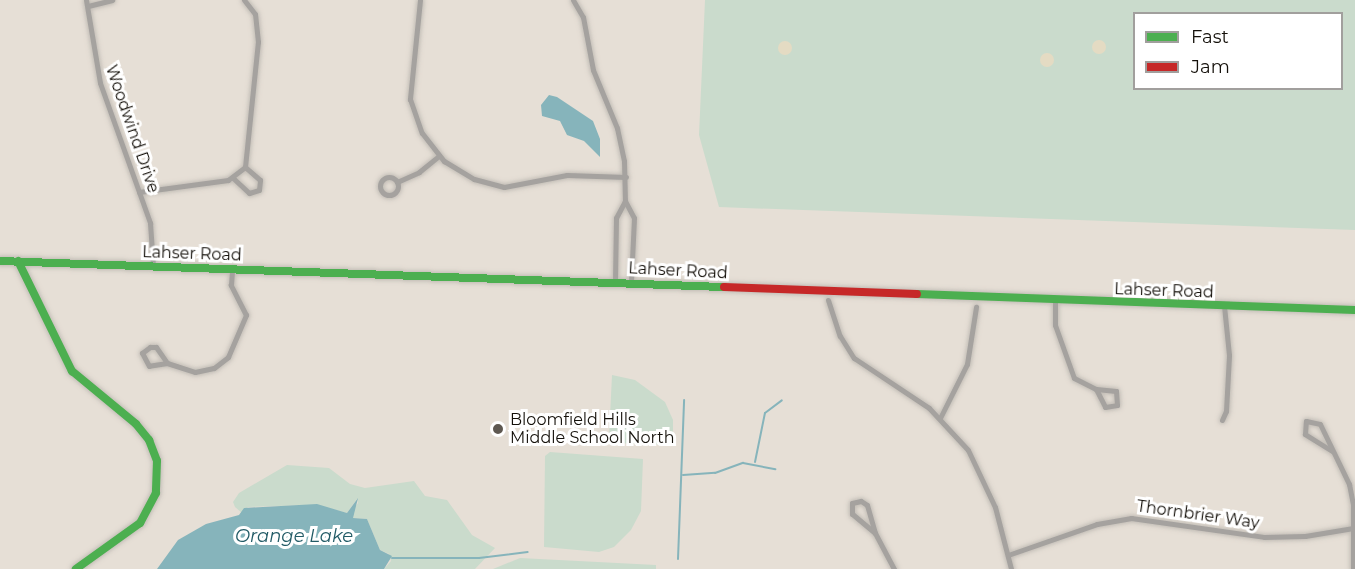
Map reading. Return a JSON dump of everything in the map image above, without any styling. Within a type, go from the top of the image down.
[{"type":"street","points":[[87,3],[112,0]]},
{"type":"street","points":[[139,192],[233,178],[245,166],[258,42],[255,14],[244,0]]},
{"type":"street","points":[[420,0],[410,99],[422,133],[439,156],[465,175],[500,186],[521,186],[567,175],[626,177]]},
{"type":"street","points":[[573,0],[583,17],[596,81],[619,134],[626,177],[626,201],[634,218],[631,282]]},
{"type":"street","name":"Woodwind Drive","points":[[87,3],[100,83],[151,227],[153,266]]},
{"type":"street","points":[[397,182],[419,172],[439,156]]},
{"type":"street","points":[[233,178],[249,193],[259,190],[260,180],[245,166]]},
{"type":"street","points":[[615,281],[616,218],[626,201]]},
{"type":"street","name":"Lahser Road","points":[[0,261],[615,281],[1355,310]]},
{"type":"street","points":[[18,261],[72,371],[136,424],[149,440],[157,461],[156,493],[140,523],[76,569]]},
{"type":"street","points":[[167,363],[156,347],[150,347],[142,353],[149,366],[167,363],[200,372],[218,366],[228,357],[246,315],[231,285],[232,269]]},
{"type":"street","points":[[828,300],[840,336],[854,358],[940,418],[977,465],[1011,569]]},
{"type":"street","points":[[1055,300],[1055,325],[1071,373],[1079,382],[1096,389],[1116,391],[1119,399],[1117,405],[1105,407],[1096,389]]},
{"type":"street","points":[[1222,420],[1229,355],[1224,306]]},
{"type":"street","points":[[940,418],[967,364],[976,307]]},
{"type":"street","points":[[1332,451],[1305,434],[1306,421],[1320,424],[1346,476],[1354,504],[1353,569]]},
{"type":"street","points":[[875,533],[852,514],[852,503],[861,501],[867,505],[875,533],[894,569]]},
{"type":"street","name":"Thornbrier Way","points":[[1008,555],[1097,524],[1131,518],[1264,537],[1305,536],[1353,528]]},
{"type":"green space","points":[[705,0],[1355,0],[1355,230],[719,207],[699,135]]},
{"type":"green space","points":[[612,375],[635,380],[665,402],[673,420],[673,445],[613,443],[609,438]]},
{"type":"green space","points":[[550,452],[643,459],[641,511],[631,530],[614,547],[599,552],[544,547],[545,456]]},
{"type":"green space","points":[[287,465],[329,468],[350,484],[365,488],[414,481],[425,496],[447,500],[472,535],[495,548],[475,569],[384,569],[391,561],[389,554],[380,550],[367,519],[353,518],[352,511],[358,503],[357,499],[347,513],[317,505],[248,507],[242,513],[235,507],[233,502],[239,493]]},
{"type":"green space","points":[[520,558],[656,565],[656,569],[493,569]]},
{"type":"sand","points":[[1099,40],[1104,42],[1106,47],[1104,52],[1099,54],[1094,52],[1092,47],[1094,42]]},
{"type":"sand","points":[[785,41],[790,43],[792,48],[790,53],[785,55],[780,53],[778,48],[780,43]]},
{"type":"sand","points":[[1047,53],[1052,55],[1054,60],[1052,65],[1047,67],[1042,65],[1040,60],[1042,55]]},
{"type":"water","points":[[549,95],[557,97],[593,121],[600,139],[600,157],[584,141],[567,135],[560,121],[542,116],[541,105]]},
{"type":"water","name":"Orange Lake","points":[[358,498],[353,518],[367,519],[380,550],[392,556],[384,569],[157,569],[178,540],[206,524],[239,515],[244,508],[317,504],[347,513]]},
{"type":"waterway","points":[[678,559],[684,400]]},
{"type":"waterway","points":[[755,462],[765,413],[782,400]]},
{"type":"waterway","points":[[683,475],[715,473],[743,463],[775,469]]},
{"type":"waterway","points":[[392,558],[479,558],[528,552]]},
{"type":"traffic: fast","points":[[0,261],[724,287]]},
{"type":"traffic: fast","points":[[18,261],[72,371],[136,424],[149,440],[157,461],[156,493],[140,523],[76,569]]},
{"type":"traffic: fast","points":[[917,294],[1355,310]]},
{"type":"traffic: jam","points":[[724,287],[917,294]]},
{"type":"place","name":"Bloomfield Hills Middle School North","points":[[498,429]]}]
